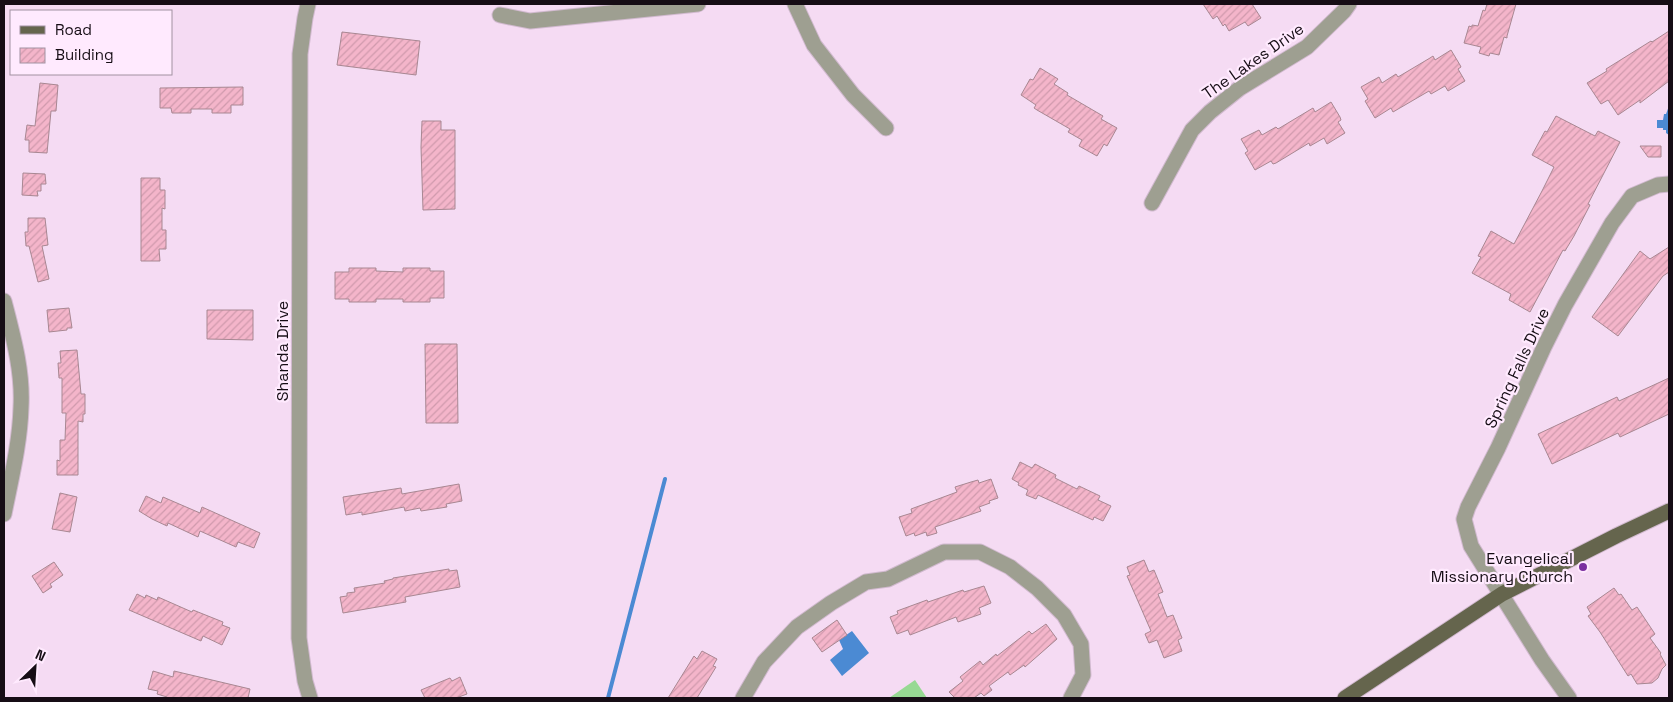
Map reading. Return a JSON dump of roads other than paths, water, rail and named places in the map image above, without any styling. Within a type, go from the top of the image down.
[{"type":"main road","points":[[1345,698],[1502,594],[1669,511]]},
{"type":"street","name":"Shanda Drive","points":[[308,4],[304,18],[300,54],[298,518],[299,638],[305,682],[310,698]]},
{"type":"street","points":[[500,15],[530,21],[698,4]]},
{"type":"street","points":[[795,4],[814,45],[853,95],[886,128]]},
{"type":"street","name":"The Lakes Drive","points":[[1152,203],[1192,130],[1210,112],[1240,88],[1307,47],[1349,4]]},
{"type":"street","name":"Spring Falls Drive","points":[[1569,698],[1542,660],[1471,546],[1464,519],[1544,346],[1612,223],[1632,196],[1658,184],[1669,184]]},
{"type":"street","points":[[4,301],[16,348],[22,407],[19,438],[4,514]]},
{"type":"street","points":[[743,698],[764,662],[796,627],[831,603],[866,582],[888,579],[944,552],[980,552],[1010,567],[1037,588],[1064,615],[1081,644],[1083,675],[1071,698]]},
{"type":"water","points":[[1669,106],[1669,135],[1663,128],[1657,128],[1657,120],[1663,120]]},
{"type":"water","points":[[852,631],[869,653],[842,676],[830,660],[843,649],[839,640]]},
{"type":"waterway","points":[[608,698],[665,479]]},
{"type":"place","name":"Evangelical Missionary Church","points":[[1583,567]]}]
